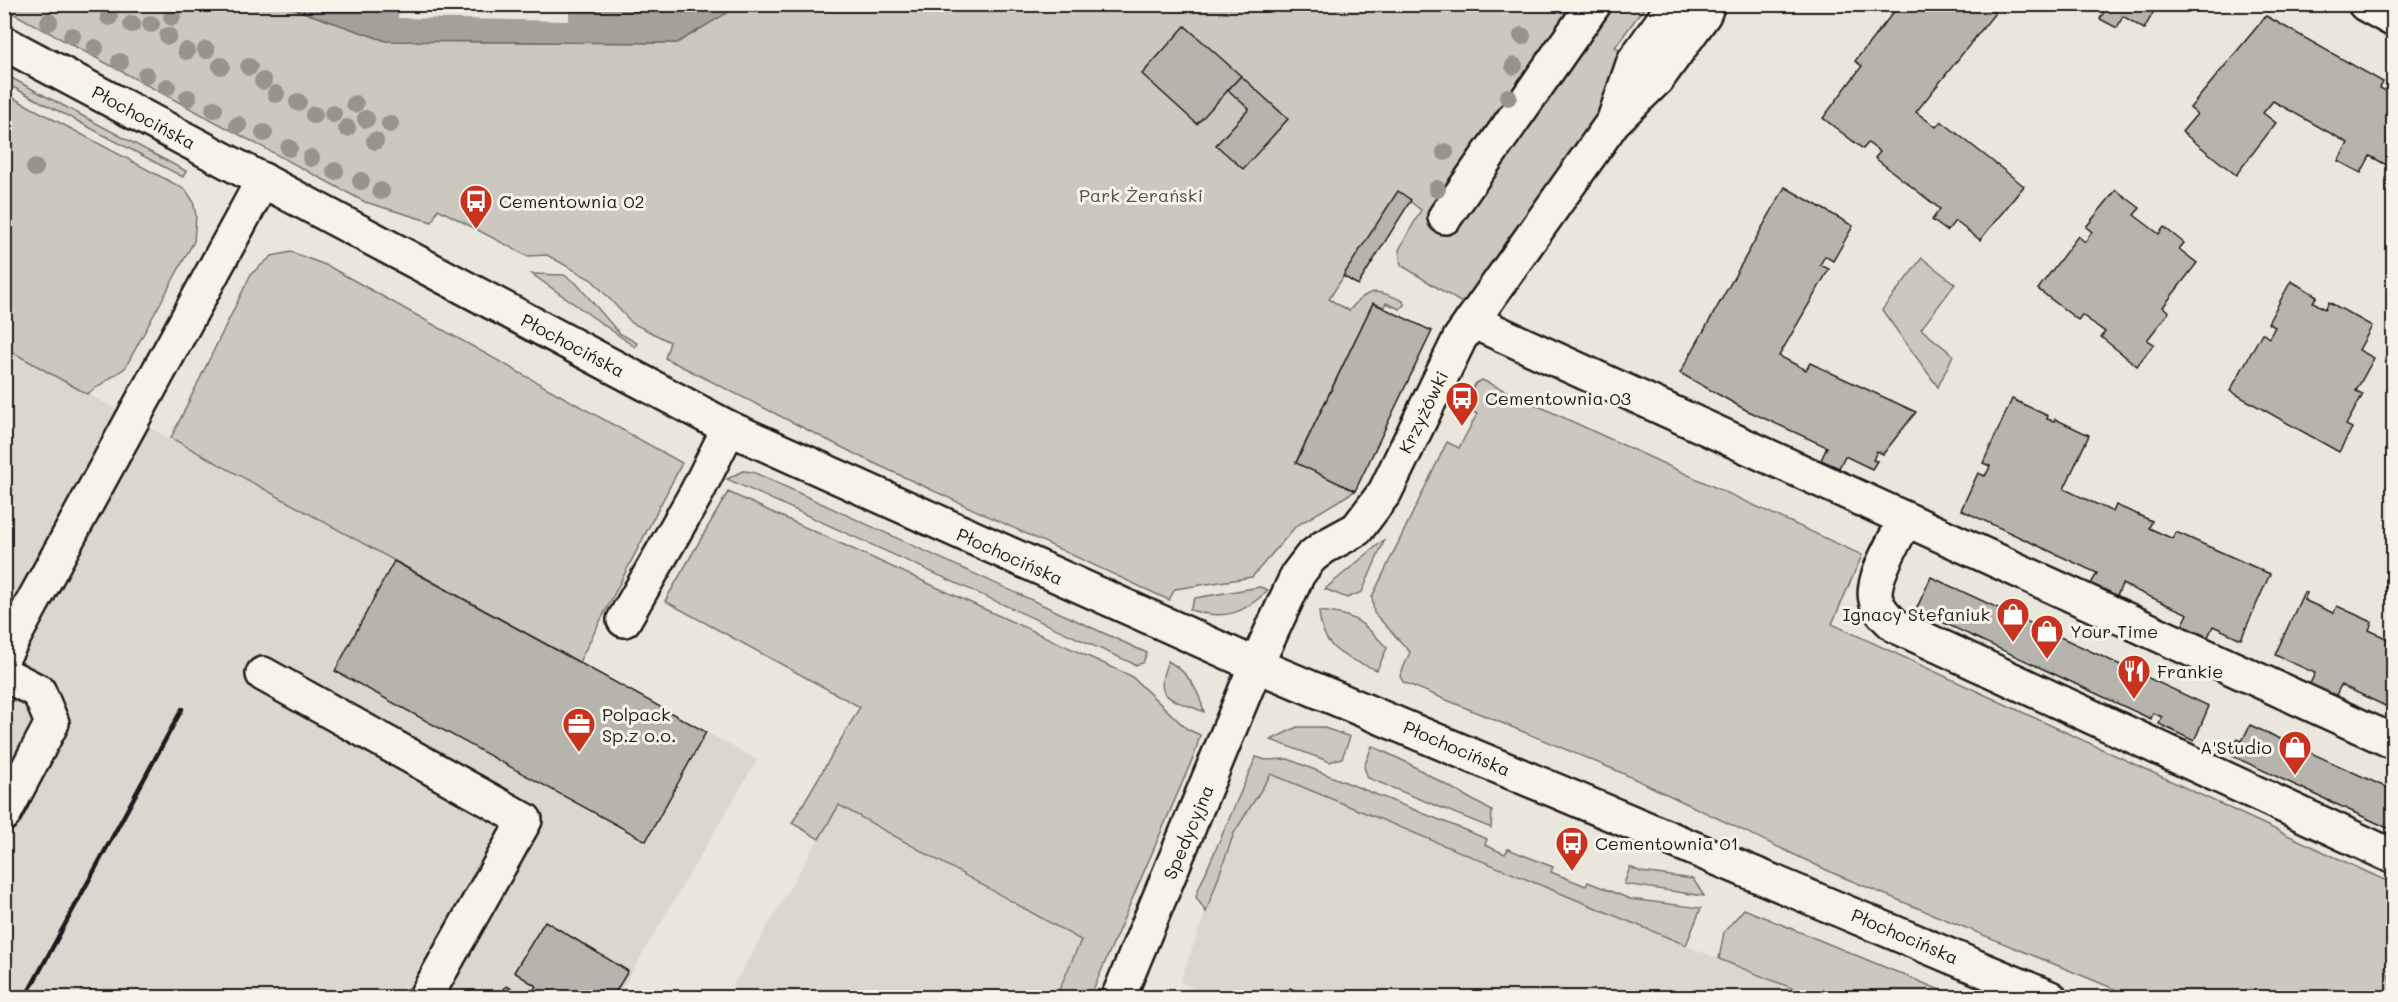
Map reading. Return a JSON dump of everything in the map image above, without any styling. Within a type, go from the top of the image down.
[{"type":"main road","points":[[1445,217],[1594,4]]},
{"type":"main road","points":[[1613,122],[1634,61],[1675,4]]},
{"type":"main road","points":[[1613,122],[1658,79],[1708,4]]},
{"type":"main road","points":[[2365,4],[2394,20]]},
{"type":"main road","name":"Płochocińska","points":[[4,43],[729,428],[1256,665],[2050,998]]},
{"type":"main road","name":"Krzyżówki","points":[[1256,665],[1303,567],[1324,547],[1357,529],[1385,492],[1449,359],[1472,321],[1613,122]]},
{"type":"main road","points":[[4,655],[263,180]]},
{"type":"main road","points":[[1472,321],[2394,742]]},
{"type":"main road","points":[[624,621],[697,492],[729,428]]},
{"type":"main road","points":[[1905,520],[1874,585],[1876,601],[1884,615],[1896,626],[2394,857]]},
{"type":"main road","name":"Spedycyjna","points":[[1118,998],[1256,665]]},
{"type":"main road","points":[[4,674],[39,692],[52,723],[4,814]]},
{"type":"main road","points":[[263,674],[525,820],[425,998]]},
{"type":"shaded area","points":[[283,5],[740,5],[677,43],[386,41]]},
{"type":"shaded area","points":[[4,348],[757,760],[617,997],[5,997]]},
{"type":"shaded area","points":[[1270,774],[1814,997],[1213,998],[1180,982],[1234,833]]},
{"type":"shaded area","points":[[838,805],[1081,940],[1056,997],[726,998]]},
{"type":"green space","name":"Park Żerański","points":[[740,4],[1646,5],[1615,47],[1626,52],[1604,106],[1471,298],[1460,302],[1401,265],[1399,250],[1421,210],[1398,192],[1329,299],[1349,311],[1367,294],[1373,293],[1386,294],[1403,301],[1404,305],[1400,309],[1386,303],[1384,307],[1373,303],[1296,462],[1355,491],[1296,526],[1252,577],[1175,589],[1169,600],[865,459],[665,358],[670,342],[632,323],[592,280],[547,255],[527,256],[438,209],[432,222],[365,202],[5,9],[4,5],[283,5],[386,41],[677,43]]},
{"type":"green space","points":[[4,74],[186,171],[183,177],[5,83]]},
{"type":"green space","points":[[4,93],[186,190],[193,201],[196,216],[194,241],[125,368],[87,394],[5,348]]},
{"type":"green space","points":[[291,252],[328,266],[682,463],[579,662],[171,438],[251,274],[272,256]]},
{"type":"green space","points":[[1922,258],[1955,284],[1921,329],[1953,355],[1938,387],[1882,310]]},
{"type":"green space","points":[[532,274],[564,275],[576,283],[619,333],[637,343],[635,347]]},
{"type":"green space","points":[[1482,380],[1862,555],[1832,624],[2393,884],[2393,951],[2385,969],[2393,985],[2393,997],[2134,997],[1835,874],[1620,772],[1403,682],[1400,676],[1410,652],[1374,613],[1372,597],[1447,442],[1459,448],[1477,414],[1463,405],[1476,383]]},
{"type":"green space","points":[[743,471],[753,472],[1147,653],[1143,663],[1136,665],[727,479]]},
{"type":"green space","points":[[728,492],[1131,676],[1187,729],[1200,735],[1195,753],[1090,997],[1056,997],[1081,940],[839,805],[819,839],[792,823],[860,707],[665,601]]},
{"type":"green space","points":[[1385,539],[1362,592],[1347,598],[1325,589]]},
{"type":"green space","points":[[1260,587],[1268,590],[1250,605],[1232,613],[1213,615],[1190,610],[1195,598]]},
{"type":"green space","points":[[1319,611],[1350,617],[1379,639],[1387,648],[1377,670],[1345,656],[1330,644],[1321,624]]},
{"type":"green space","points":[[1168,661],[1192,682],[1204,712],[1174,700],[1163,691],[1163,674]]},
{"type":"green space","points":[[1297,727],[1322,727],[1350,737],[1342,758],[1330,762],[1271,740]]},
{"type":"green space","points":[[1372,746],[1406,762],[1492,811],[1491,828],[1368,778],[1364,767]]},
{"type":"green space","points":[[1256,757],[1266,760],[1288,759],[1487,839],[1485,845],[1505,854],[1508,849],[1553,867],[1551,872],[1586,886],[1588,882],[1630,899],[1701,908],[1686,945],[1271,774],[1234,833],[1206,912],[1196,897],[1198,890]]},
{"type":"green space","points":[[1630,867],[1641,872],[1693,879],[1704,896],[1624,884]]},
{"type":"green space","points":[[1744,909],[1957,997],[1814,997],[1719,959],[1724,932]]},
{"type":"pier","points":[[399,5],[569,5],[569,21],[398,18]]},
{"type":"building","points":[[1900,4],[1991,4],[1988,8],[1995,13],[1916,112],[1936,127],[1941,121],[2024,186],[1980,240],[1955,221],[1947,231],[1932,220],[1940,209],[1875,158],[1880,152],[1868,143],[1863,149],[1823,118],[1862,66],[1855,61]]},
{"type":"building","points":[[2101,4],[2158,4],[2144,29],[2123,16],[2117,28],[2100,19],[2106,8]]},
{"type":"building","points":[[2266,16],[2383,82],[2380,88],[2394,95],[2394,169],[2370,156],[2361,173],[2338,161],[2348,143],[2273,101],[2263,113],[2276,123],[2236,175],[2182,132],[2197,114],[2190,108]]},
{"type":"building","points":[[1185,26],[1241,76],[1197,124],[1142,74]]},
{"type":"building","points":[[1241,76],[1288,119],[1243,169],[1216,145],[1249,109],[1228,90]]},
{"type":"building","points":[[1785,187],[1853,226],[1833,261],[1825,256],[1820,265],[1829,269],[1779,356],[1806,370],[1810,363],[1916,412],[1883,454],[1877,451],[1873,460],[1877,461],[1872,469],[1845,456],[1839,468],[1821,460],[1827,447],[1746,410],[1680,373]]},
{"type":"building","points":[[2116,190],[2140,208],[2134,215],[2159,234],[2164,227],[2184,243],[2179,249],[2197,263],[2163,307],[2169,312],[2147,340],[2154,344],[2137,366],[2101,337],[2105,332],[2082,315],[2078,320],[2038,289],[2078,236],[2085,242],[2092,232],[2086,227]]},
{"type":"building","points":[[1398,191],[1411,200],[1358,285],[1343,276]]},
{"type":"building","points":[[2291,281],[2317,296],[2313,302],[2325,309],[2329,302],[2372,326],[2359,350],[2374,358],[2356,391],[2363,394],[2346,425],[2352,428],[2339,452],[2230,391],[2262,333],[2269,338],[2275,327],[2268,323]]},
{"type":"building","points":[[1373,303],[1432,331],[1355,491],[1296,463]]},
{"type":"building","points":[[2012,399],[2048,416],[2047,419],[2054,421],[2055,419],[2089,435],[2064,489],[2113,512],[2116,505],[2152,521],[2149,528],[2173,539],[2176,532],[2270,574],[2241,639],[2213,626],[2208,637],[2182,626],[2188,614],[2122,584],[2117,596],[2091,584],[2097,573],[1961,510],[1978,473],[1985,476],[1988,471],[1990,466],[1983,463]]},
{"type":"building","points":[[394,561],[706,732],[646,841],[335,671]]},
{"type":"building","points":[[1931,577],[2209,706],[2194,741],[2159,724],[2162,717],[2153,713],[2151,719],[1916,610]]},
{"type":"building","points":[[2304,592],[2307,593],[2304,600],[2333,613],[2337,606],[2372,622],[2369,630],[2392,641],[2394,638],[2394,710],[2341,685],[2335,697],[2309,686],[2315,673],[2275,655]]},
{"type":"building","points":[[2250,725],[2394,791],[2392,830],[2230,755],[2237,739],[2242,741]]},
{"type":"building","points":[[545,921],[628,971],[612,998],[526,998],[506,986],[529,997],[536,986],[514,972]]},
{"type":"building","points":[[506,986],[512,989],[526,998],[499,998]]},
{"type":"building","points":[[1290,988],[1311,998],[1286,998]]},
{"type":"railway","points":[[25,998],[182,709]]},
{"type":"place","name":"Cementownia 02","points":[[476,230]]},
{"type":"place","name":"Cementownia 03","points":[[1462,427]]},
{"type":"place","name":"Ignacy Stefaniuk","points":[[2013,643]]},
{"type":"place","name":"Your Time","points":[[2047,660]]},
{"type":"place","name":"Frankie","points":[[2134,700]]},
{"type":"place","name":"Polpack Sp.z o.o.","points":[[579,753]]},
{"type":"place","name":"A'Studio","points":[[2295,776]]},
{"type":"place","name":"Cementownia 01","points":[[1572,872]]}]
